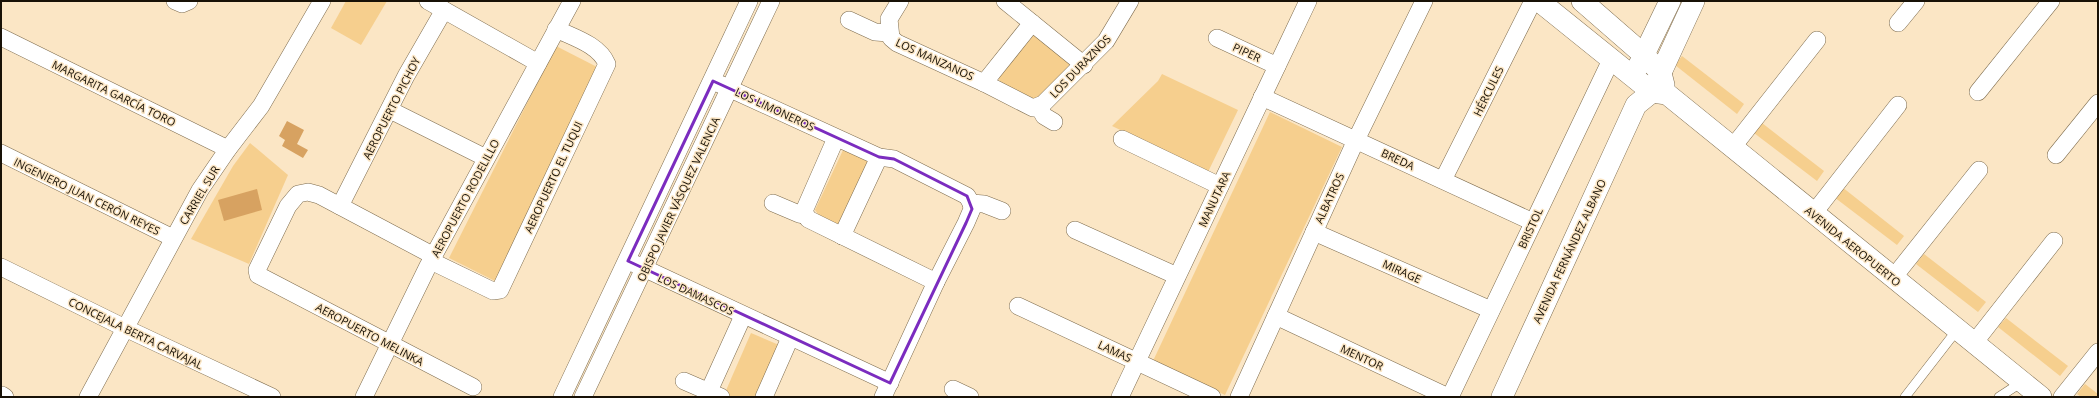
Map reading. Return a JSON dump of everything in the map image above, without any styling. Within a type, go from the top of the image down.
[{"type":"street","points":[[175,1],[182,4],[189,1]]},
{"type":"street","name":"CARRIEL SUR","points":[[88,397],[200,190],[261,106],[322,1]]},
{"type":"street","points":[[428,1],[538,63]]},
{"type":"street","name":"AEROPUERTO RODELILLO","points":[[364,397],[433,258],[572,1]]},
{"type":"street","name":"OBISPO JAVIER VÁSQUEZ VALENCIA","points":[[562,397],[713,81],[749,1]]},
{"type":"street","name":"OBISPO JAVIER VÁSQUEZ VALENCIA","points":[[583,397],[771,1]]},
{"type":"street","name":"LOS MANZANOS","points":[[900,1],[889,19],[889,33],[891,38],[897,43],[984,83],[1027,106],[1039,107]]},
{"type":"street","points":[[1005,1],[1084,65]]},
{"type":"street","name":"LOS DURAZNOS","points":[[1039,107],[1084,65],[1112,33],[1130,1]]},
{"type":"street","name":"MANUTARA","points":[[1120,397],[1308,1]]},
{"type":"street","name":"ALBATROS","points":[[1239,397],[1356,140],[1424,1]]},
{"type":"street","name":"HÉRCULES","points":[[1444,180],[1532,1]]},
{"type":"street","name":"AVENIDA AEROPUERTO","points":[[1539,1],[1634,78],[1659,93],[1732,148],[2041,397]]},
{"type":"street","points":[[1582,1],[1644,55],[1661,73]]},
{"type":"street","name":"AVENIDA FERNÁNDEZ ALBANO","points":[[1502,397],[1636,105],[1634,78],[1670,1]]},
{"type":"street","name":"AVENIDA FERNÁNDEZ ALBANO","points":[[1636,105],[1659,93],[1661,73],[1694,1]]},
{"type":"street","points":[[1898,23],[1916,1]]},
{"type":"street","points":[[1978,92],[2051,1]]},
{"type":"street","name":"AEROPUERTO PICHOY","points":[[340,206],[406,76],[444,10]]},
{"type":"street","name":"LOS MANZANOS","points":[[849,20],[875,32],[889,33]]},
{"type":"street","name":"LOS MANZANOS","points":[[984,83],[1032,23]]},
{"type":"street","name":"AEROPUERTO EL TUQUI","points":[[433,258],[493,291],[500,290],[607,64],[604,57],[594,47],[556,29]]},
{"type":"street","name":"MARGARITA GARCÍA TORO","points":[[1,38],[228,150]]},
{"type":"street","name":"PIPER","points":[[1217,38],[1277,66]]},
{"type":"street","points":[[1732,148],[1817,40]]},
{"type":"street","name":"BRISTOL","points":[[1449,397],[1611,60]]},
{"type":"street","name":"LOS LIMONEROS","points":[[713,81],[879,157],[894,159],[967,196],[971,202],[984,204],[1002,211]]},
{"type":"street","name":"BREDA","points":[[1262,97],[1533,222]]},
{"type":"street","points":[[2056,155],[2098,103]]},
{"type":"street","points":[[1813,214],[1898,105]]},
{"type":"street","points":[[1039,107],[1044,116],[1054,122]]},
{"type":"street","points":[[390,110],[486,158]]},
{"type":"street","points":[[836,138],[804,211],[805,215],[808,219],[936,282]]},
{"type":"street","points":[[1122,139],[1220,186]]},
{"type":"street","name":"INGENIERO JUAN CERÓN REYES","points":[[1,154],[173,238]]},
{"type":"street","points":[[842,236],[879,157]]},
{"type":"street","points":[[1893,278],[1979,170]]},
{"type":"street","name":"AEROPUERTO MELINKA","points":[[340,206],[319,195],[308,192],[298,194],[288,206],[258,264],[258,275],[473,387]]},
{"type":"street","points":[[887,390],[936,282],[966,223],[972,209],[971,202]]},
{"type":"street","points":[[773,203],[805,215]]},
{"type":"street","points":[[340,206],[433,258]]},
{"type":"street","points":[[1075,230],[1177,276]]},
{"type":"street","name":"MIRAGE","points":[[1314,232],[1491,310]]},
{"type":"street","points":[[1974,343],[2054,241]]},
{"type":"street","name":"LOS DAMASCOS","points":[[628,261],[790,338],[887,390]]},
{"type":"street","name":"CONCEJALA BERTA CARVAJAL","points":[[1,267],[125,328],[272,397]]},
{"type":"street","name":"LAMAS","points":[[1018,306],[1212,397]]},
{"type":"street","name":"LOS DAMASCOS","points":[[684,381],[715,394],[743,316]]},
{"type":"street","name":"MENTOR","points":[[1276,316],[1449,397]]},
{"type":"street","points":[[764,397],[790,338]]},
{"type":"street","points":[[2062,397],[2098,352]]},
{"type":"street","points":[[953,389],[970,397]]},
{"type":"lane","points":[[1905,397],[1957,330]]},
{"type":"lane","points":[[1999,397],[2022,382]]},
{"type":"highlighted area","points":[[713,81],[879,157],[894,159],[967,196],[972,209],[890,383],[628,261]]},
{"type":"shaded area","points":[[346,1],[387,1],[361,45],[331,28]]},
{"type":"shaded area","points":[[1042,34],[1071,59],[1070,72],[1040,100],[1029,101],[1001,85],[997,73],[1027,37]]},
{"type":"shaded area","points":[[556,46],[601,69],[495,281],[449,258]]},
{"type":"shaded area","points":[[1682,56],[1744,104],[1737,114],[1675,65]]},
{"type":"shaded area","points":[[1162,74],[1238,110],[1208,172],[1112,126],[1158,81]]},
{"type":"shaded area","points":[[1270,112],[1342,147],[1225,395],[1153,361]]},
{"type":"shaded area","points":[[1762,123],[1824,171],[1817,181],[1754,133]]},
{"type":"shaded area","points":[[250,143],[288,175],[249,264],[191,239],[233,166]]},
{"type":"shaded area","points":[[844,148],[869,161],[839,226],[820,217],[815,210]]},
{"type":"shaded area","points":[[1842,187],[1904,236],[1897,245],[1834,197]]},
{"type":"shaded area","points":[[1924,254],[1986,302],[1978,312],[1916,264]]},
{"type":"shaded area","points":[[2006,318],[2068,366],[2060,376],[1998,327]]},
{"type":"shaded area","points":[[751,333],[779,345],[757,397],[728,397],[724,395]]},
{"type":"shaded area","points":[[2085,384],[2098,394],[2098,397],[2081,397],[2077,394]]},
{"type":"building","points":[[287,121],[304,130],[297,144],[308,150],[303,158],[282,146],[285,140],[279,136]]},
{"type":"building","points":[[257,189],[262,210],[224,221],[218,200]]}]
